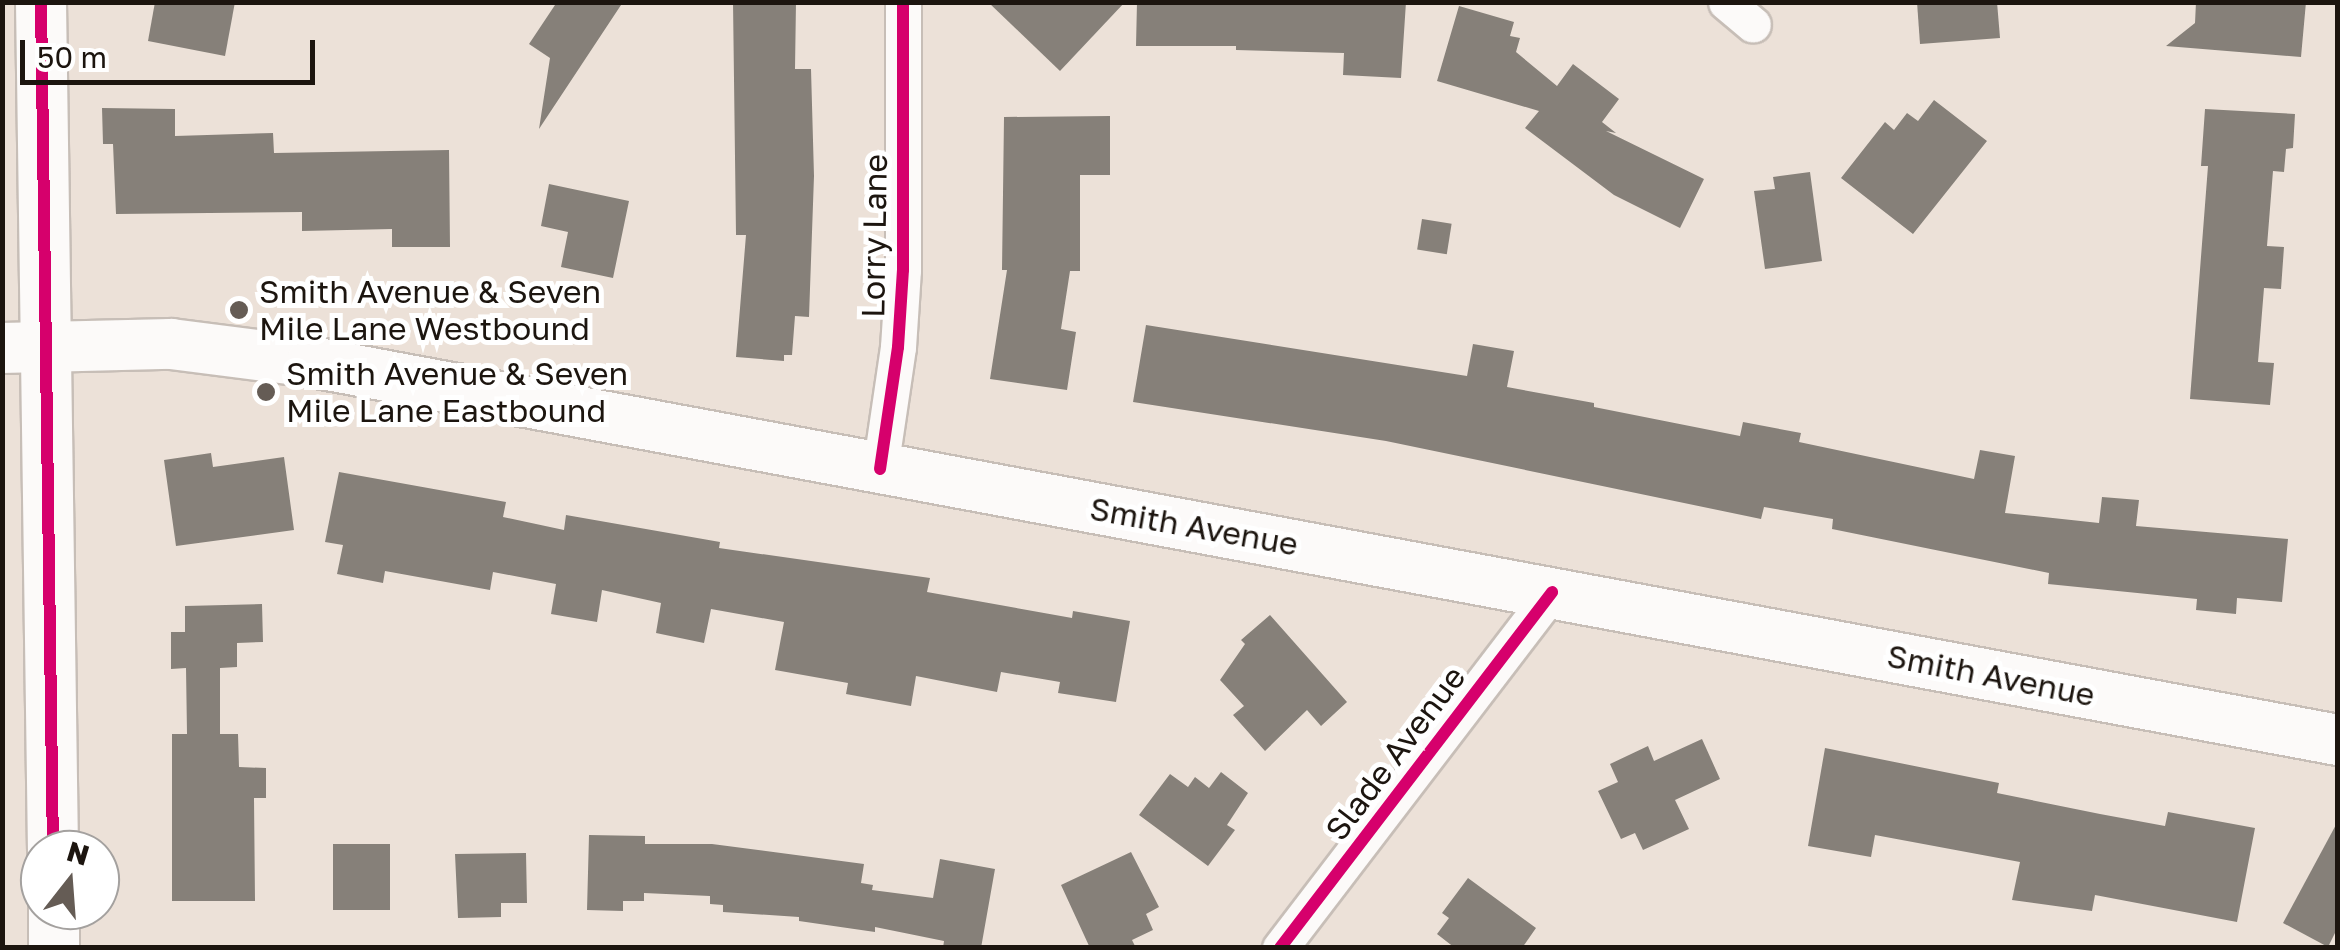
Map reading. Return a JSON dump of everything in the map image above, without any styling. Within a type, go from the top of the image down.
[{"type":"main road","points":[[41,2],[25,347],[52,830]]},
{"type":"main road","name":"Smith Avenue","points":[[25,347],[171,344],[238,350],[2338,740]]},
{"type":"street","name":"Lorry Lane","points":[[880,469],[898,347],[903,270],[903,2]]},
{"type":"street","name":"Slade Avenue","points":[[1280,948],[1552,592]]},
{"type":"building","points":[[155,2],[235,2],[225,56],[148,41]]},
{"type":"building","points":[[557,2],[623,2],[539,129],[550,58],[529,44]]},
{"type":"building","points":[[733,2],[796,2],[795,69],[811,69],[814,176],[809,317],[795,316],[792,355],[784,355],[784,361],[736,357],[746,235],[736,235]]},
{"type":"building","points":[[988,2],[1125,2],[1060,71]]},
{"type":"building","points":[[1137,2],[1406,2],[1401,78],[1343,75],[1344,53],[1236,50],[1236,46],[1136,46]]},
{"type":"building","points":[[1917,2],[1997,2],[2000,38],[1920,44]]},
{"type":"building","points":[[2196,2],[2306,2],[2301,57],[2166,46],[2195,23]]},
{"type":"building","points":[[1459,6],[1514,22],[1510,36],[1520,38],[1516,52],[1557,86],[1573,64],[1619,99],[1602,122],[1616,133],[1606,131],[1704,179],[1680,228],[1614,195],[1525,128],[1539,111],[1437,81]]},
{"type":"building","points":[[1934,100],[1987,141],[1913,234],[1841,178],[1885,122],[1894,130],[1907,113],[1918,121]]},
{"type":"building","points":[[102,108],[175,109],[175,136],[273,133],[274,153],[449,150],[450,247],[392,247],[392,229],[302,231],[302,212],[116,214],[113,144],[103,144]]},
{"type":"building","points":[[2205,109],[2295,114],[2293,148],[2286,149],[2284,172],[2273,171],[2267,246],[2284,247],[2281,289],[2264,288],[2258,362],[2274,363],[2270,405],[2190,399],[2208,166],[2201,166]]},
{"type":"building","points":[[1110,116],[1110,175],[1080,175],[1080,271],[1070,271],[1061,329],[1076,332],[1067,390],[990,379],[1007,270],[1002,270],[1004,117]]},
{"type":"building","points":[[1810,172],[1822,261],[1765,269],[1754,191],[1775,189],[1773,177]]},
{"type":"building","points":[[549,184],[629,201],[613,278],[561,267],[568,232],[541,226]]},
{"type":"building","points":[[1422,219],[1452,224],[1447,254],[1417,250]]},
{"type":"building","points":[[1146,325],[1467,376],[1473,344],[1514,351],[1507,387],[1594,403],[1594,407],[1740,436],[1743,422],[1801,433],[1799,442],[1974,479],[1980,450],[2015,456],[2005,513],[2099,523],[2102,497],[2139,500],[2136,526],[2288,539],[2282,602],[2237,598],[2236,614],[2196,610],[2197,599],[2048,584],[2049,573],[1832,529],[1833,519],[1764,507],[1761,519],[1386,441],[1133,402]]},
{"type":"building","points":[[211,453],[213,467],[284,457],[294,530],[176,546],[164,460]]},
{"type":"building","points":[[339,472],[506,502],[503,517],[564,530],[566,515],[720,542],[719,548],[930,578],[927,592],[1072,618],[1073,611],[1130,621],[1116,702],[1058,693],[1060,682],[1001,672],[997,692],[916,676],[911,706],[846,694],[848,683],[775,670],[784,622],[711,609],[704,643],[656,633],[661,603],[602,590],[597,622],[551,614],[556,584],[493,572],[490,590],[385,571],[383,583],[337,574],[343,545],[325,542]]},
{"type":"building","points":[[262,604],[263,642],[237,643],[237,667],[220,668],[220,734],[238,734],[239,767],[266,768],[266,798],[254,798],[255,901],[172,901],[172,734],[187,734],[186,668],[171,669],[171,632],[185,632],[185,606]]},
{"type":"building","points":[[1270,615],[1347,702],[1321,726],[1307,710],[1265,751],[1233,715],[1244,706],[1220,680],[1245,644],[1241,640]]},
{"type":"building","points":[[1702,739],[1720,779],[1675,800],[1689,829],[1643,850],[1635,833],[1621,839],[1598,791],[1618,782],[1610,764],[1648,746],[1654,761]]},
{"type":"building","points":[[1825,748],[1999,783],[1997,793],[2100,814],[2165,826],[2168,812],[2255,828],[2237,922],[2095,895],[2092,911],[2012,900],[2020,862],[1875,835],[1871,857],[1808,846]]},
{"type":"building","points":[[1221,772],[1248,793],[1227,825],[1235,830],[1208,866],[1139,815],[1170,774],[1188,787],[1195,777],[1209,788]]},
{"type":"building","points":[[2338,821],[2338,927],[2328,947],[2283,923]]},
{"type":"building","points":[[589,835],[645,836],[645,844],[712,844],[864,864],[861,883],[873,885],[872,890],[933,898],[940,859],[995,869],[981,948],[943,948],[944,941],[875,927],[875,932],[799,921],[799,917],[723,912],[723,905],[710,904],[710,896],[644,893],[644,901],[623,901],[623,911],[587,910]]},
{"type":"building","points":[[333,844],[390,844],[390,910],[333,910]]},
{"type":"building","points":[[1131,852],[1159,907],[1146,914],[1153,930],[1132,940],[1136,948],[1090,948],[1061,885]]},
{"type":"building","points":[[526,853],[527,903],[501,903],[501,917],[458,918],[455,854]]},
{"type":"building","points":[[1468,878],[1536,928],[1522,948],[1455,948],[1437,934],[1449,918],[1442,913]]},
{"type":"cycle path","points":[[41,2],[53,830]]},
{"type":"cycle path","points":[[880,469],[898,347],[903,270],[903,2]]},
{"type":"cycle path","points":[[1280,948],[1552,592]]},
{"type":"place","name":"Smith Avenue & Seven Mile Lane Westbound","points":[[239,310]]},
{"type":"place","name":"Smith Avenue & Seven Mile Lane Eastbound","points":[[266,392]]}]
